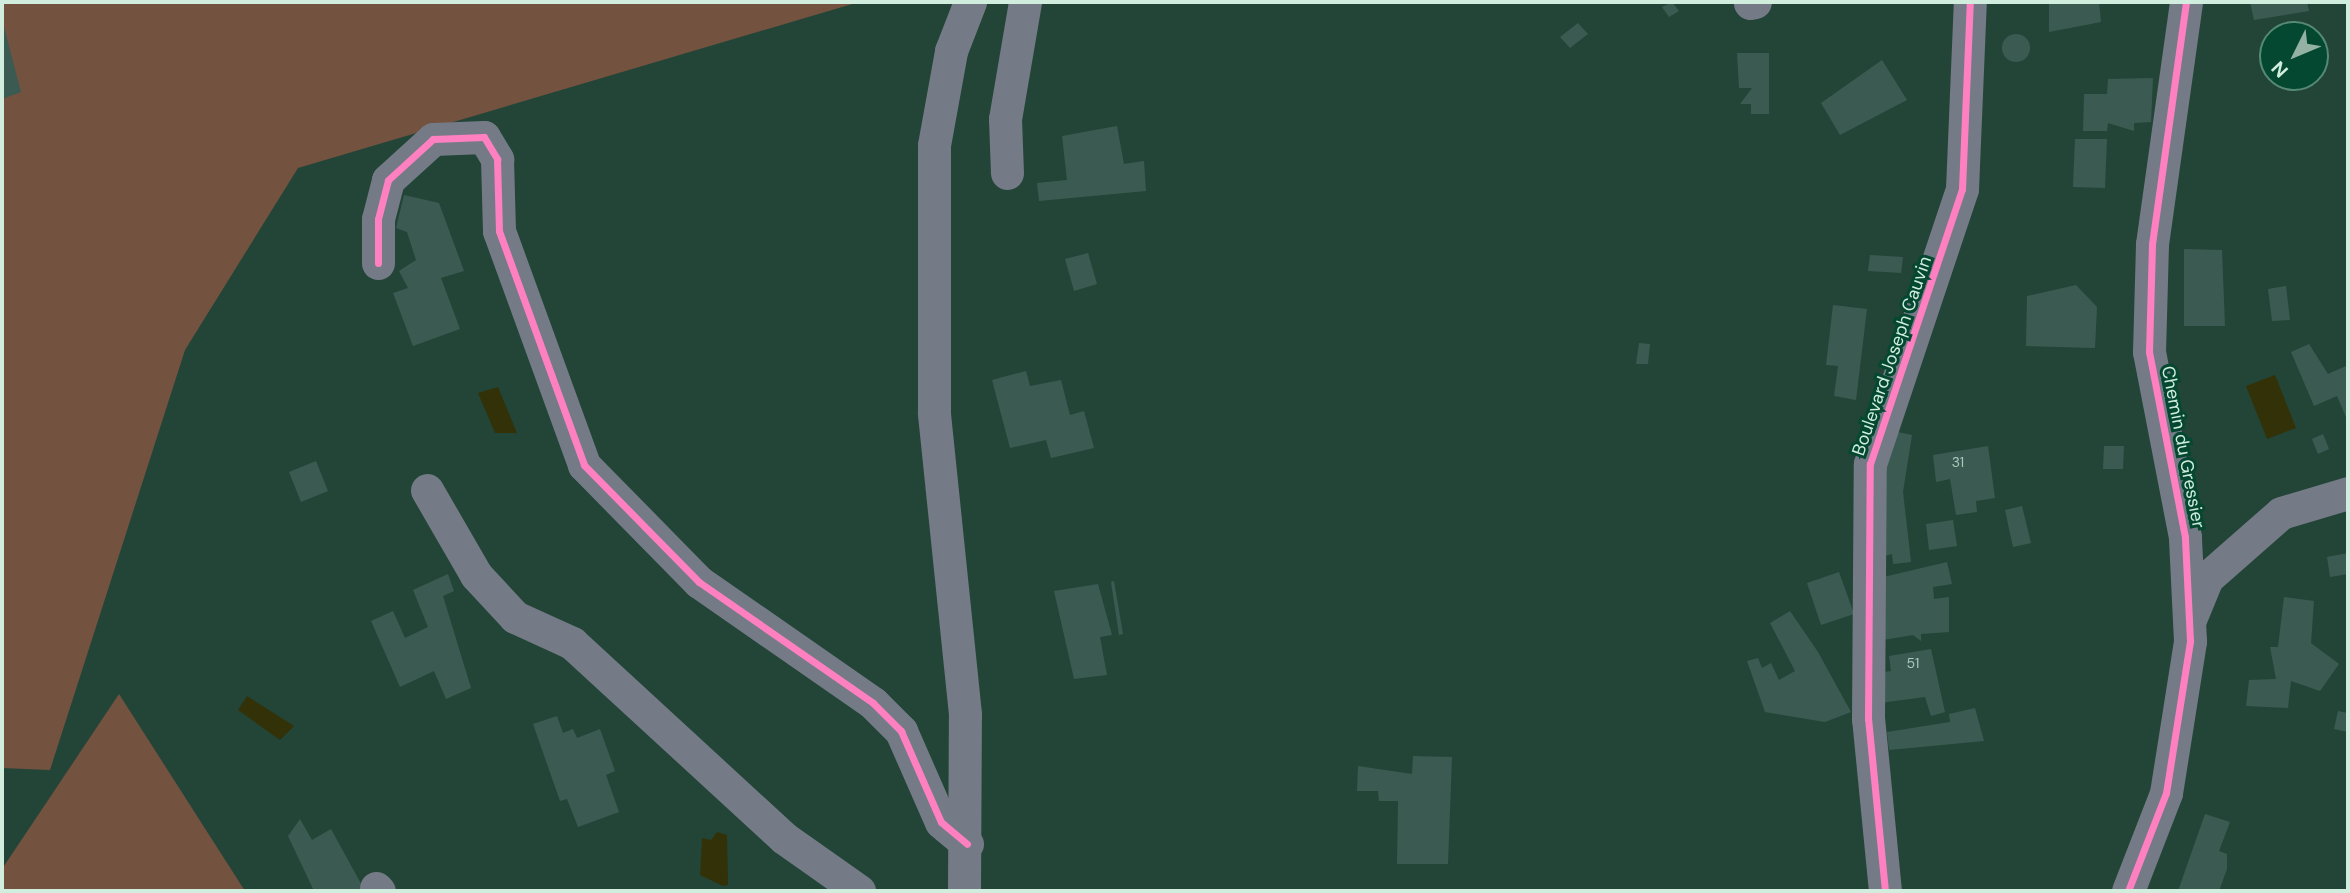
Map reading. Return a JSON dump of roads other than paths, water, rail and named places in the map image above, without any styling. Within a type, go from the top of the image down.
[{"type":"street","points":[[964,891],[967,844],[965,714],[933,413],[934,145],[951,51],[970,2]]},
{"type":"street","points":[[1007,173],[1005,120],[1025,2]]},
{"type":"street","name":"Boulevard Joseph Cauvin","points":[[1885,891],[1868,719],[1870,464],[1962,189],[1970,2]]},
{"type":"street","name":"Chemin du Gressier","points":[[2128,891],[2166,793],[2189,622],[2185,537],[2149,352],[2152,244],[2186,2]]},
{"type":"street","points":[[378,263],[378,219],[388,180],[433,139],[484,137],[496,159],[499,231],[584,464],[699,582],[873,703],[901,731],[941,822],[967,844]]},
{"type":"street","points":[[427,489],[476,575],[515,617],[572,643],[774,829],[859,891]]},
{"type":"street","points":[[2189,622],[2207,578],[2281,513],[2348,493]]}]
